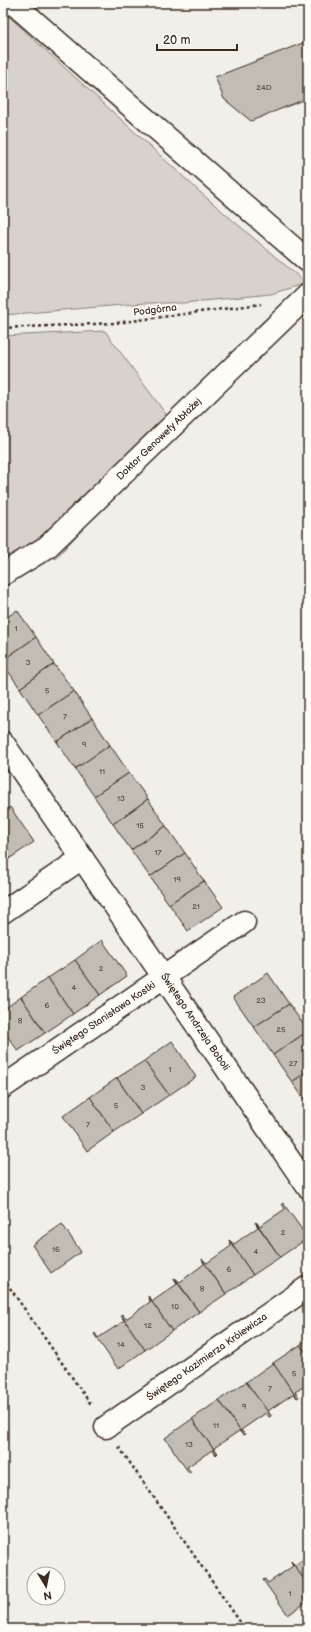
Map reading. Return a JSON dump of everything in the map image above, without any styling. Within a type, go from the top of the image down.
[{"type":"street","points":[[13,3],[308,261]]},
{"type":"street","name":"Doktor Genowefy Abłażej","points":[[3,574],[47,548],[308,295]]},
{"type":"street","name":"Świętego Andrzeja Boboli","points":[[3,743],[308,1187]]},
{"type":"street","points":[[3,912],[82,858]]},
{"type":"street","name":"Świętego Stanisława Kostki","points":[[3,1087],[244,922]]},
{"type":"street","name":"Świętego Kazimierza Królewicza","points":[[106,1426],[308,1287]]},
{"type":"path","name":"Podgórna","points":[[3,328],[116,323],[267,303]]},
{"type":"path","points":[[3,1278],[245,1629]]},
{"type":"shaded area","points":[[3,11],[201,193],[306,283],[271,294],[183,303],[146,303],[3,315]]},
{"type":"shaded area","points":[[105,331],[176,428],[55,559],[41,538],[3,561],[3,336]]},
{"type":"building","points":[[308,41],[308,98],[251,121],[224,99],[215,77]]},
{"type":"building","points":[[17,610],[36,637],[3,660],[3,620]]},
{"type":"building","points":[[36,637],[54,664],[20,688],[3,664],[3,660]]},
{"type":"building","points":[[54,664],[74,691],[38,715],[20,688]]},
{"type":"building","points":[[74,691],[92,718],[57,742],[38,715]]},
{"type":"building","points":[[92,718],[110,745],[75,769],[57,742]]},
{"type":"building","points":[[110,745],[129,773],[94,796],[75,769]]},
{"type":"building","points":[[129,773],[148,799],[113,824],[94,796]]},
{"type":"building","points":[[148,799],[166,826],[131,850],[113,824]]},
{"type":"building","points":[[10,807],[34,842],[6,861],[3,856],[3,812]]},
{"type":"building","points":[[166,826],[185,853],[150,877],[131,850]]},
{"type":"building","points":[[185,853],[204,881],[169,904],[150,877]]},
{"type":"building","points":[[204,881],[223,907],[188,931],[169,904]]},
{"type":"building","points":[[102,940],[127,976],[100,995],[75,960]]},
{"type":"building","points":[[75,960],[100,995],[73,1014],[48,978]]},
{"type":"building","points":[[268,973],[289,1004],[254,1027],[233,997]]},
{"type":"building","points":[[48,978],[73,1014],[45,1033],[21,997]]},
{"type":"building","points":[[21,997],[45,1033],[18,1051],[3,1030],[3,1010]]},
{"type":"building","points":[[289,1004],[308,1031],[273,1055],[254,1027]]},
{"type":"building","points":[[308,1031],[308,1071],[292,1082],[273,1055]]},
{"type":"building","points":[[172,1041],[196,1077],[169,1095],[144,1061]]},
{"type":"building","points":[[144,1061],[169,1095],[141,1114],[117,1078]]},
{"type":"building","points":[[308,1071],[308,1104],[292,1082]]},
{"type":"building","points":[[117,1078],[141,1114],[114,1132],[90,1097]]},
{"type":"building","points":[[90,1097],[114,1132],[87,1151],[63,1116]]},
{"type":"building","points":[[283,1203],[308,1238],[280,1257],[256,1222],[260,1226],[285,1209],[282,1204]]},
{"type":"building","points":[[255,1222],[280,1257],[253,1275],[229,1240],[234,1244],[258,1227]]},
{"type":"building","points":[[62,1224],[81,1252],[51,1273],[32,1245]]},
{"type":"building","points":[[229,1240],[253,1275],[226,1294],[202,1259],[207,1263],[231,1246]]},
{"type":"building","points":[[202,1259],[226,1294],[199,1312],[175,1278],[180,1282],[204,1264]]},
{"type":"building","points":[[174,1278],[199,1312],[172,1331],[148,1296],[153,1301],[177,1284]]},
{"type":"building","points":[[148,1296],[172,1331],[145,1350],[121,1315],[122,1314],[126,1319],[150,1302]]},
{"type":"building","points":[[121,1315],[145,1350],[118,1369],[94,1334],[95,1333],[98,1338],[124,1321]]},
{"type":"building","points":[[308,1339],[308,1355],[300,1345]]},
{"type":"building","points":[[300,1345],[308,1355],[308,1384],[295,1392],[299,1397],[297,1398],[273,1363]]},
{"type":"building","points":[[273,1363],[297,1398],[293,1394],[268,1411],[271,1416],[246,1382]]},
{"type":"building","points":[[246,1382],[271,1416],[269,1417],[266,1413],[241,1430],[245,1434],[243,1435],[219,1400]]},
{"type":"building","points":[[219,1400],[243,1435],[239,1431],[214,1448],[218,1453],[217,1454],[192,1419]]},
{"type":"building","points":[[192,1419],[217,1454],[216,1455],[212,1450],[187,1467],[191,1472],[189,1473],[165,1438]]},
{"type":"building","points":[[308,1556],[308,1585],[291,1561],[295,1565]]},
{"type":"building","points":[[291,1561],[308,1585],[308,1601],[288,1615],[263,1580],[265,1579],[268,1583],[293,1566]]}]
